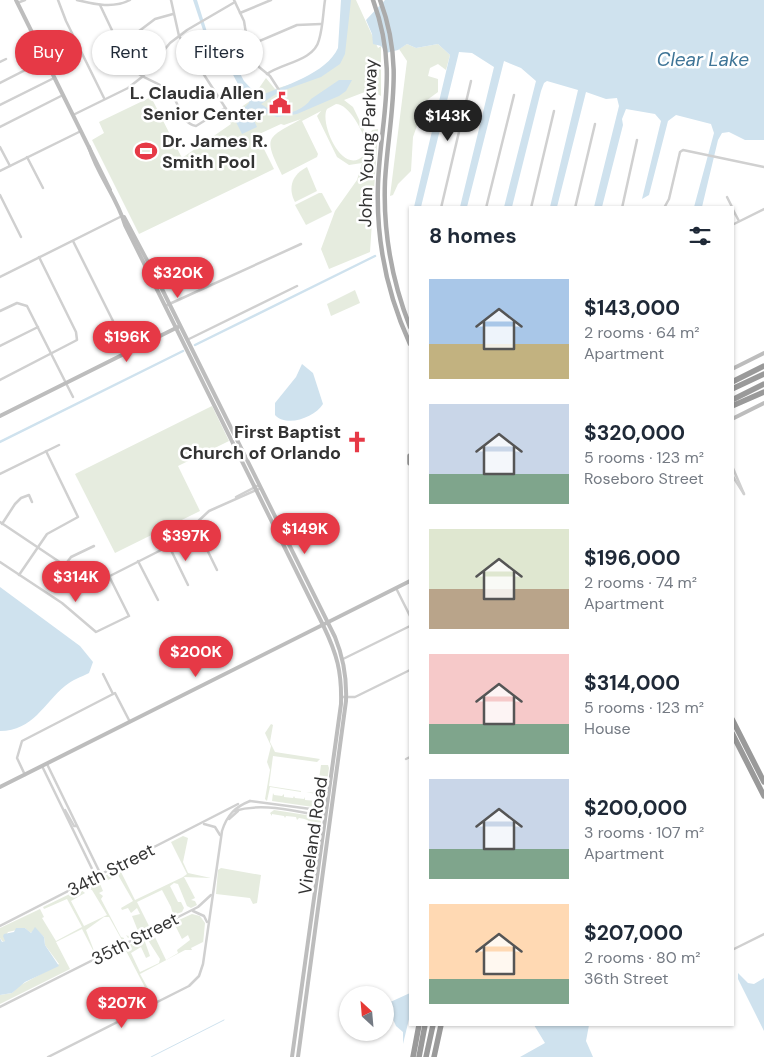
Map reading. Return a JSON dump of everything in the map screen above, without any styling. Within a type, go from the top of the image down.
[{"type":"highway","points":[[734,381],[764,366]]},
{"type":"highway","points":[[734,388],[764,374]]},
{"type":"highway","points":[[734,399],[764,384]]},
{"type":"highway","points":[[734,405],[764,392]]},
{"type":"highway","points":[[734,723],[764,782]]},
{"type":"highway","points":[[734,738],[764,796]]},
{"type":"highway","points":[[413,1057],[419,1026]]},
{"type":"highway","points":[[419,1057],[425,1026]]},
{"type":"highway","points":[[426,1057],[433,1026]]},
{"type":"highway","points":[[434,1057],[441,1026]]},
{"type":"main road","name":"John Young Parkway","points":[[373,0],[381,24],[387,59],[388,95],[378,183],[379,226],[390,290],[409,341]]},
{"type":"main road","name":"John Young Parkway","points":[[380,0],[389,30],[394,58],[395,93],[385,180],[385,216],[392,270],[409,324]]},
{"type":"street","points":[[25,0],[17,2],[31,30]]},
{"type":"street","points":[[58,0],[66,21],[105,98]]},
{"type":"street","points":[[76,0],[100,5],[117,4],[130,0]]},
{"type":"street","points":[[171,0],[177,30]]},
{"type":"street","points":[[240,13],[271,0]]},
{"type":"street","points":[[267,74],[311,52],[319,40],[324,0]]},
{"type":"street","points":[[188,30],[234,1],[244,21],[245,30]]},
{"type":"street","points":[[100,5],[111,30]]},
{"type":"street","points":[[140,30],[155,19],[173,14]]},
{"type":"street","points":[[263,40],[297,25],[322,24]]},
{"type":"street","points":[[73,114],[128,88],[142,77],[162,51],[176,39]]},
{"type":"street","points":[[0,62],[6,59]]},
{"type":"street","points":[[263,70],[281,92]]},
{"type":"street","points":[[0,83],[16,75]]},
{"type":"street","points":[[52,75],[89,147],[105,186],[111,193],[215,400]]},
{"type":"street","points":[[140,75],[168,91],[186,122],[191,125],[202,124],[225,108]]},
{"type":"street","points":[[204,75],[230,114]]},
{"type":"street","points":[[0,105],[54,78]]},
{"type":"street","points":[[441,206],[471,81]]},
{"type":"street","points":[[0,127],[63,95]]},
{"type":"street","points":[[486,206],[514,96]]},
{"type":"street","points":[[531,206],[554,111]]},
{"type":"street","points":[[576,206],[595,124]]},
{"type":"street","points":[[0,171],[81,131]]},
{"type":"street","points":[[622,206],[638,140]]},
{"type":"street","points":[[0,147],[10,166]]},
{"type":"street","points":[[665,206],[669,198],[680,152],[686,150],[763,168]]},
{"type":"street","points":[[27,157],[43,188]]},
{"type":"street","points":[[0,195],[21,237]]},
{"type":"street","points":[[727,197],[731,206]]},
{"type":"street","points":[[734,224],[764,209]]},
{"type":"street","points":[[734,211],[740,221]]},
{"type":"street","points":[[0,277],[122,216]]},
{"type":"street","points":[[73,241],[113,321]]},
{"type":"street","points":[[167,305],[301,244]]},
{"type":"street","points":[[0,380],[77,340],[76,332],[39,258]]},
{"type":"street","points":[[187,340],[297,286]]},
{"type":"street","points":[[0,311],[17,303],[27,306],[73,397]]},
{"type":"street","points":[[0,346],[38,327]]},
{"type":"street","points":[[178,327],[187,340],[238,448],[326,624]]},
{"type":"street","points":[[0,416],[178,327]]},
{"type":"street","points":[[734,368],[764,353]]},
{"type":"street","points":[[734,418],[764,403]]},
{"type":"street","points":[[0,474],[59,445]]},
{"type":"street","points":[[19,575],[38,547],[54,529],[78,517],[46,452]]},
{"type":"street","points":[[734,471],[744,494],[734,478]]},
{"type":"street","points":[[32,502],[28,495],[21,498],[1,523],[85,579],[93,581],[109,576],[176,542],[208,511],[258,487]]},
{"type":"street","points":[[194,523],[217,570]]},
{"type":"street","points":[[65,565],[71,557],[94,546]]},
{"type":"street","points":[[168,546],[188,585]]},
{"type":"street","points":[[138,561],[158,600]]},
{"type":"street","points":[[0,562],[62,604],[96,632],[129,616],[109,576]]},
{"type":"street","points":[[0,787],[409,582]]},
{"type":"street","points":[[396,588],[409,614]]},
{"type":"street","name":"Vineland Road","points":[[292,1057],[313,900],[320,869],[344,697],[343,659],[326,624]]},
{"type":"street","name":"Vineland Road","points":[[326,624],[342,674],[344,697]]},
{"type":"street","points":[[343,659],[409,626]]},
{"type":"street","points":[[344,697],[355,697],[409,670]]},
{"type":"street","points":[[103,674],[130,722]]},
{"type":"street","points":[[25,775],[17,758],[22,741],[113,694]]},
{"type":"street","points":[[46,764],[102,875]]},
{"type":"street","points":[[42,766],[96,877]]},
{"type":"street","points":[[250,801],[328,814]]},
{"type":"street","name":"34th Street","points":[[48,1057],[189,986],[201,972],[220,836],[227,818],[233,811],[239,805],[250,801]]},
{"type":"street","name":"34th Street","points":[[0,926],[203,824],[238,804],[250,801]]},
{"type":"street","points":[[61,805],[74,826],[77,826]]},
{"type":"street","name":"34th Street","points":[[223,813],[258,806],[328,814]]},
{"type":"street","points":[[223,826],[240,809]]},
{"type":"street","points":[[203,824],[215,827],[220,836]]},
{"type":"street","name":"Vineland Road","points":[[298,1057],[318,900],[320,869]]},
{"type":"street","name":"35th Street","points":[[0,1007],[192,910],[203,904],[212,894]]},
{"type":"street","points":[[313,900],[318,900]]},
{"type":"street","points":[[192,910],[204,916],[208,925]]},
{"type":"street","points":[[734,949],[764,934]]},
{"type":"street","points":[[307,944],[312,945]]},
{"type":"street","points":[[294,1041],[300,1042]]},
{"type":"shaded area","points":[[343,0],[356,0],[378,48],[381,46],[381,96],[370,90],[344,100],[353,107],[368,138],[372,130],[378,129],[370,252],[329,269],[321,249],[335,211],[357,180],[362,163],[349,165],[337,157],[317,116],[321,111],[302,121],[318,154],[317,157],[282,175],[272,153],[271,140],[275,135],[301,119],[284,125],[281,124],[257,135],[274,169],[139,234],[92,140],[104,133],[99,122],[151,97],[182,158],[231,124],[227,117],[250,101],[266,78],[275,89],[314,77],[341,54]],"holes":[[[336,104],[341,105],[355,119],[366,143],[364,155],[356,160],[348,159],[341,154],[335,146],[326,125],[325,116],[327,109]]]},
{"type":"shaded area","points":[[407,44],[416,48],[438,44],[450,55],[446,70],[438,64],[430,68],[428,76],[438,79],[438,92],[423,103],[423,109],[413,137],[411,171],[398,184],[393,195],[390,196],[407,61],[399,49]]},
{"type":"shaded area","points":[[307,167],[317,191],[295,202],[292,191],[293,182],[298,173]]},
{"type":"shaded area","points":[[322,193],[332,212],[306,225],[295,205]]},
{"type":"shaded area","points":[[355,290],[360,303],[331,316],[327,304]]},
{"type":"shaded area","points":[[212,406],[229,441],[178,466],[200,511],[115,553],[75,474]]},
{"type":"shaded area","points":[[271,724],[273,725],[270,742],[275,752],[320,759],[317,762],[273,756],[269,786],[301,792],[270,787],[267,801],[265,799],[270,770],[267,762],[271,746],[265,733]]},
{"type":"shaded area","points":[[321,765],[328,765],[329,768],[324,804],[320,808],[272,801],[273,793],[274,795],[282,796],[284,794],[284,797],[293,798],[294,796],[295,798],[304,799],[305,797],[305,800],[317,801],[319,797],[316,794],[306,792],[317,793]]},
{"type":"shaded area","points":[[274,810],[319,817],[321,822],[314,865],[310,865],[312,864],[316,841],[315,828],[312,823],[299,818],[297,820],[296,817],[286,816],[285,818],[284,816],[272,814],[272,816],[270,813]]},
{"type":"shaded area","points":[[183,836],[188,838],[183,862],[188,873],[211,878],[184,877],[195,898],[191,900],[195,901],[197,905],[191,908],[187,906],[178,884],[174,883],[170,886],[178,902],[181,902],[184,908],[182,912],[173,915],[162,890],[137,902],[150,928],[128,938],[126,935],[128,936],[138,931],[132,916],[140,914],[137,908],[131,913],[128,908],[122,910],[121,908],[133,901],[118,875],[106,881],[101,878],[119,868],[135,900],[183,877],[187,874],[171,842]]},
{"type":"shaded area","points":[[221,868],[261,875],[257,903],[253,904],[250,898],[216,894],[218,870]]},
{"type":"shaded area","points":[[98,879],[103,891],[99,893],[103,896],[101,899],[121,937],[124,938],[123,942],[109,917],[104,917],[86,930],[96,956],[82,929],[56,942],[70,969],[0,1004],[0,995],[12,993],[19,986],[59,964],[45,945],[44,937],[35,928],[31,933],[25,928],[8,932],[4,938],[6,940],[3,942],[0,938],[0,928],[40,909],[44,917],[42,918],[56,941],[82,927],[67,899],[44,909],[43,907],[80,889],[85,893],[71,901],[84,926],[107,915],[92,890],[88,889],[89,884]]},
{"type":"shaded area","points":[[192,914],[200,916],[205,923],[203,944],[203,942],[191,948],[192,950],[185,950],[140,974],[154,999],[152,1001],[124,947],[144,939],[150,956],[146,958],[141,947],[131,953],[140,972],[159,963],[160,959],[146,937],[153,933],[166,960],[178,953],[177,950],[190,940],[188,935],[182,939],[175,925],[159,933],[159,929]]},
{"type":"water","points":[[193,0],[197,0],[206,30],[203,30]]},
{"type":"water","points":[[341,0],[351,0],[345,54],[340,64],[321,77],[279,92],[261,104],[278,115],[301,108],[339,80],[352,80],[346,91],[339,96],[297,114],[277,117],[251,108],[250,112],[257,127],[242,134],[234,118],[249,103],[249,100],[246,99],[233,75],[241,75],[258,96],[303,78],[324,65],[338,48]]},
{"type":"water","name":"Clear Lake","points":[[385,0],[764,0],[764,140],[745,140],[729,132],[722,133],[718,140],[702,206],[694,206],[714,133],[711,124],[676,115],[668,121],[649,195],[642,199],[661,121],[655,114],[626,109],[622,119],[623,125],[602,206],[594,206],[619,106],[617,98],[606,99],[586,92],[557,206],[550,206],[578,90],[547,81],[544,83],[541,91],[512,206],[504,206],[536,81],[521,68],[504,61],[467,206],[460,206],[494,67],[472,53],[459,52],[421,206],[414,206],[450,55],[438,44],[416,48],[407,44],[398,50],[386,53],[381,46],[373,44],[372,34],[366,20]]},
{"type":"water","points":[[302,364],[313,373],[323,404],[307,417],[293,421],[280,419],[275,415],[275,403],[296,377]]},
{"type":"water","points":[[0,587],[80,646],[93,662],[89,673],[65,686],[30,721],[11,730],[0,731]]},
{"type":"water","points":[[35,927],[44,937],[45,945],[59,966],[25,982],[12,993],[0,995],[0,938],[2,942],[5,941],[4,934],[14,932],[16,928],[25,928],[31,933]]},
{"type":"water","points":[[738,973],[748,983],[754,984],[764,978],[764,1031],[738,979]]},
{"type":"water","points":[[409,993],[409,1019],[403,1044],[403,1032],[394,1022],[394,1000]]},
{"type":"water","points":[[535,1026],[589,1026],[586,1041],[593,1057],[520,1057],[545,1043]]},
{"type":"waterway","points":[[195,345],[375,256]]},
{"type":"waterway","points":[[0,442],[183,351]]},
{"type":"waterway","points":[[151,1057],[224,1020]]},
{"type":"place","name":"L. Claudia Allen Senior Center","points":[[280,103]]},
{"type":"place","name":"Dr. James R. Smith Pool","points":[[146,151]]},
{"type":"place","name":"First Baptist Church of Orlando","points":[[357,442]]}]
